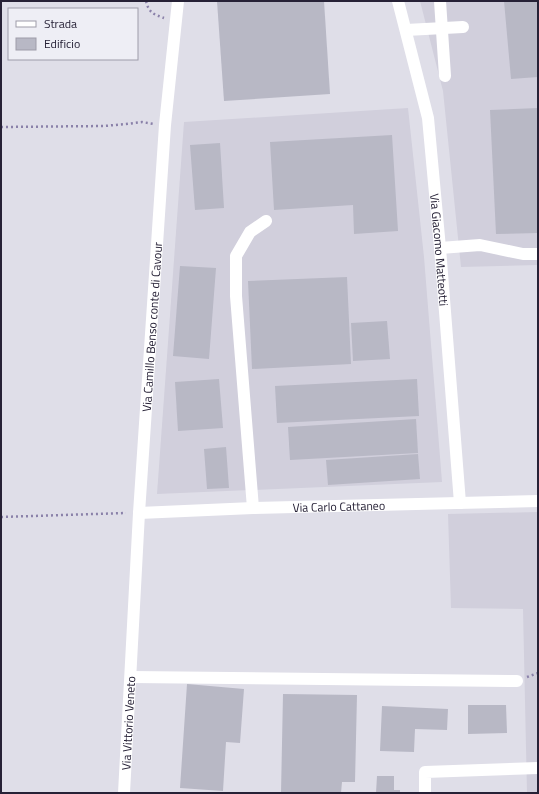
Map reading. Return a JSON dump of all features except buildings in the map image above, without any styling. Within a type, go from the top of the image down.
[{"type":"street","name":"Via Camillo Benso conte di Cavour","points":[[132,654],[139,513],[165,125],[178,1]]},
{"type":"street","name":"Via Giacomo Matteotti","points":[[398,1],[428,118],[460,503]]},
{"type":"street","points":[[440,1],[445,76]]},
{"type":"street","points":[[406,30],[463,27]]},
{"type":"street","points":[[253,508],[236,296],[236,256],[250,232],[266,221]]},
{"type":"street","points":[[440,248],[480,245],[523,254],[538,254]]},
{"type":"street","name":"Via Carlo Cattaneo","points":[[139,513],[253,508],[538,501]]},
{"type":"street","name":"Via Vittorio Veneto","points":[[124,793],[132,654]]},
{"type":"street","points":[[131,677],[517,681]]},
{"type":"street","points":[[425,793],[425,772],[538,768]]},
{"type":"path","points":[[146,1],[148,8],[155,15],[176,22]]},
{"type":"path","points":[[1,127],[104,126],[142,122],[165,125]]},
{"type":"path","points":[[1,517],[139,513]]},
{"type":"shaded area","points":[[420,1],[538,1],[538,265],[461,267],[443,91]]},
{"type":"shaded area","points":[[408,108],[424,257],[442,482],[157,494],[184,122]]},
{"type":"shaded area","points":[[538,512],[538,793],[527,793],[523,609],[451,608],[448,514]]}]
